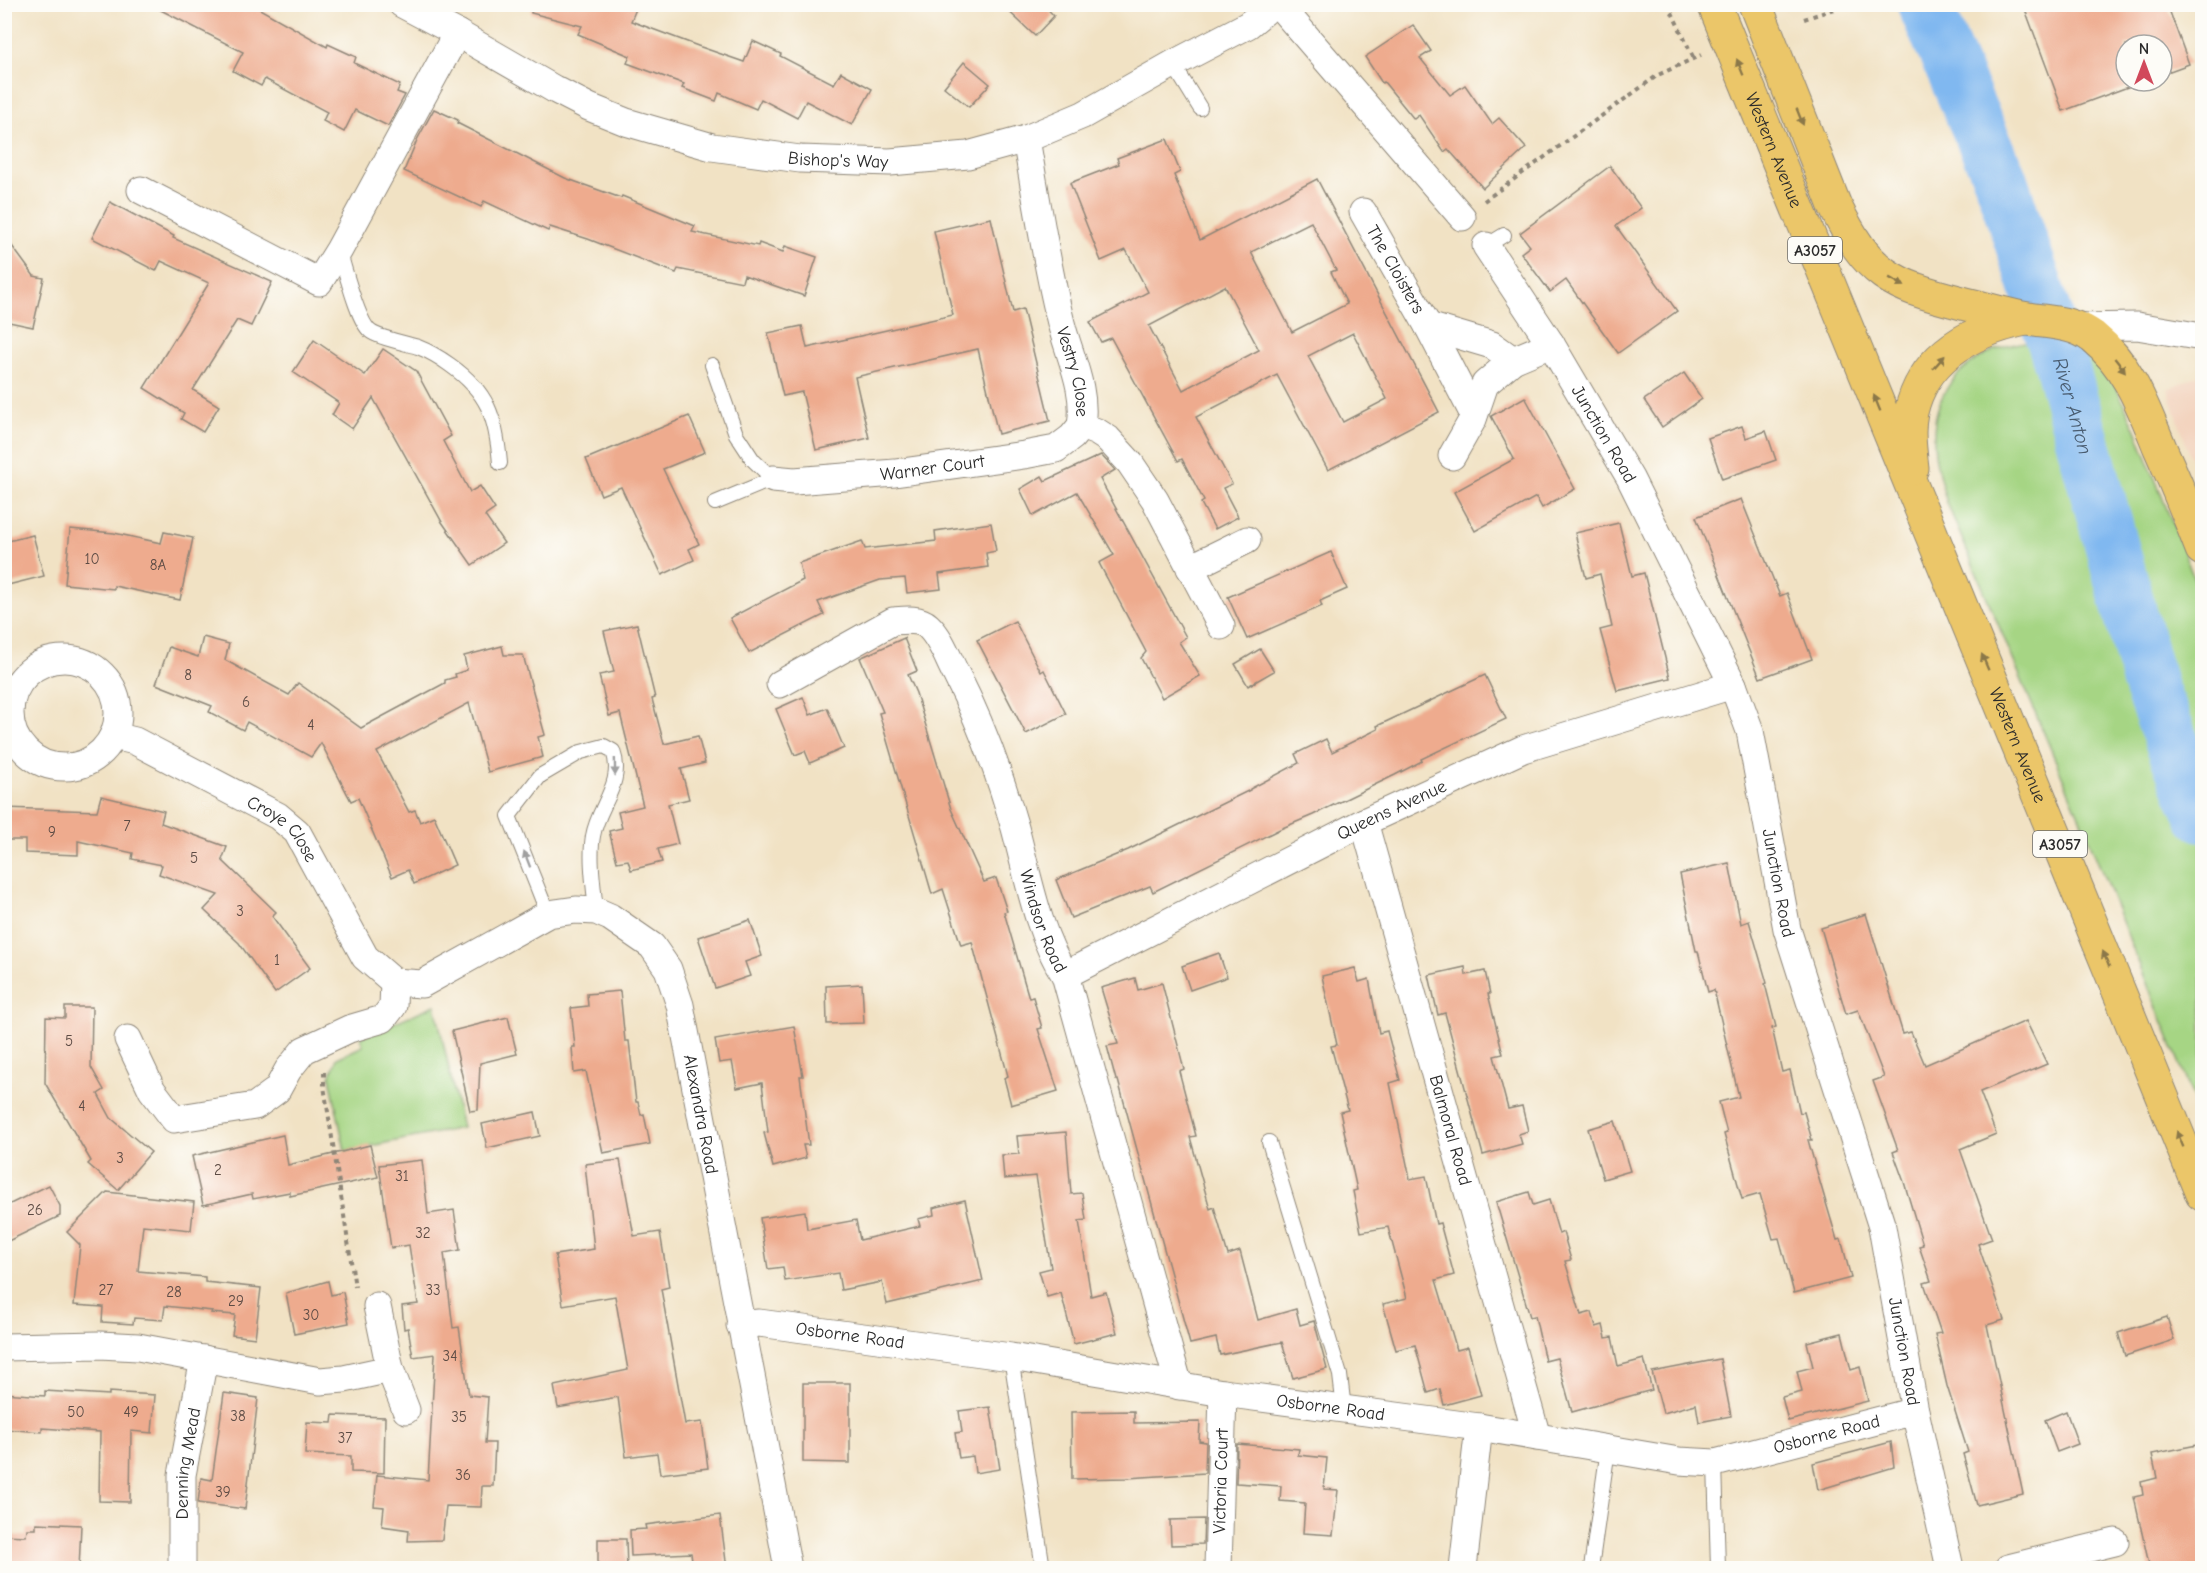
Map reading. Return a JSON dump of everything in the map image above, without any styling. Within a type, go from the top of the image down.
[{"type":"main road","name":"Western Avenue","points":[[1714,4],[2202,1194]]},
{"type":"main road","name":"Western Avenue","points":[[1755,4],[1835,206],[1860,249],[1888,277],[1904,286],[1923,293],[2027,319],[2071,325],[2104,347],[2128,375],[2136,391],[2202,549]]},
{"type":"main road","name":"Western Avenue","points":[[1915,496],[1909,431],[1911,413],[1923,384],[1934,367],[1961,342],[2002,324],[2027,319]]},
{"type":"street","name":"Bishop's Way","points":[[402,4],[589,107],[626,122],[712,147],[800,159],[890,162],[968,155],[1026,139],[1083,115],[1248,24],[1264,12],[1265,4]]},
{"type":"street","points":[[1278,4],[1469,212]]},
{"type":"street","points":[[141,190],[320,282],[457,33]]},
{"type":"street","name":"Vestry Close","points":[[1026,139],[1050,272],[1062,326],[1083,397],[1081,426],[1108,439],[1130,463],[1155,500],[1221,626]]},
{"type":"street","name":"The Cloisters","points":[[1363,212],[1428,326],[1474,415]]},
{"type":"street","name":"Junction Road","points":[[1495,240],[1551,344],[1630,478],[1733,685],[1750,731],[1787,929],[1882,1227],[1915,1411],[1950,1569]]},
{"type":"street","points":[[2071,325],[2137,326],[2202,337]]},
{"type":"street","name":"The Cloisters","points":[[1428,326],[1492,345],[1513,360]]},
{"type":"street","points":[[1452,456],[1474,415],[1485,384],[1513,360],[1551,344]]},
{"type":"street","name":"Warner Court","points":[[773,479],[795,481],[895,473],[1024,455],[1056,449],[1072,437],[1081,426]]},
{"type":"street","points":[[1191,568],[1247,540]]},
{"type":"street","name":"Windsor Road","points":[[780,684],[893,621],[920,621],[936,634],[993,758],[1037,910],[1058,964],[1065,975],[1179,1386]]},
{"type":"street","points":[[69,658],[87,663],[103,674],[114,690],[118,717],[114,736],[93,759],[76,766],[53,767],[35,760],[16,740],[7,723],[11,699],[19,681],[32,668],[50,660],[69,658]]},
{"type":"street","name":"Queens Avenue","points":[[1065,975],[1364,822],[1523,749],[1733,685]]},
{"type":"street","name":"Croye Close","points":[[114,736],[135,741],[268,810],[297,832],[365,957],[394,982]]},
{"type":"street","name":"Balmoral Road","points":[[1364,822],[1537,1437]]},
{"type":"street","name":"Alexandra Road","points":[[394,982],[422,984],[548,914],[576,909],[610,917],[629,928],[652,946],[668,969],[674,983],[694,1074],[788,1569]]},
{"type":"street","points":[[128,1039],[152,1090],[174,1119],[255,1106],[278,1090],[288,1070],[304,1050],[349,1029],[383,1019],[393,1006],[394,982]]},
{"type":"street","points":[[377,1306],[390,1369],[406,1410]]},
{"type":"street","name":"Osborne Road","points":[[740,1325],[759,1323],[1011,1357],[1223,1393],[1479,1427],[1679,1461],[1715,1463],[1915,1411]]},
{"type":"street","points":[[4,1347],[100,1345],[138,1347],[320,1381],[344,1379],[390,1369]]},
{"type":"street","name":"Denning Mead","points":[[183,1569],[182,1474],[204,1359]]},
{"type":"street","name":"Victoria Court","points":[[1218,1569],[1223,1393]]},
{"type":"street","points":[[1463,1569],[1479,1427]]},
{"type":"street","points":[[2008,1569],[2115,1542]]},
{"type":"lane","points":[[1173,64],[1200,108]]},
{"type":"lane","points":[[339,250],[363,323],[372,333],[434,352],[466,376],[478,390],[491,414],[498,438],[500,463]]},
{"type":"lane","points":[[712,365],[736,434],[753,460],[773,479],[715,503]]},
{"type":"lane","points":[[548,914],[510,816],[540,776],[581,752],[604,746],[613,751],[616,772],[612,790],[593,836],[596,912]]},
{"type":"lane","points":[[1269,1142],[1340,1375],[1344,1409]]},
{"type":"lane","points":[[1011,1357],[1042,1562],[1047,1569]]},
{"type":"lane","points":[[1591,1569],[1608,1449]]},
{"type":"lane","points":[[1715,1463],[1718,1569]]},
{"type":"path","points":[[1668,4],[1694,59]]},
{"type":"path","points":[[1804,19],[1849,4]]},
{"type":"path","points":[[1469,212],[1658,75],[1703,54]]},
{"type":"path","points":[[324,1069],[324,1086],[357,1296],[377,1306]]},
{"type":"shaded area","points":[[2202,374],[2202,493],[2168,389]]},
{"type":"green space","points":[[2044,340],[2062,343],[2081,350],[2095,359],[2110,374],[2136,430],[2202,599],[2202,1119],[2087,835],[1947,503],[1937,466],[1934,428],[1939,406],[1948,387],[1961,371],[1998,349]]},
{"type":"green space","points":[[435,1005],[462,1128],[345,1151],[330,1077],[337,1058],[363,1046],[361,1037]]},
{"type":"building","points":[[149,4],[251,4],[327,47],[328,44],[356,57],[354,63],[400,85],[397,92],[405,95],[388,126],[355,110],[344,132],[323,121],[327,112],[265,79],[261,86],[233,71],[243,52]]},
{"type":"building","points":[[532,4],[638,4],[631,21],[698,46],[744,62],[753,41],[834,84],[841,72],[872,89],[852,125],[806,101],[797,118],[761,99],[756,109],[719,93],[716,101],[682,88],[684,84],[627,63],[630,56],[578,34],[582,26],[531,13]]},
{"type":"building","points":[[1001,4],[1043,4],[1054,16],[1035,36]]},
{"type":"building","points":[[2023,4],[2167,4],[2189,64],[2174,70],[2174,33],[2114,33],[2114,92],[2063,111]]},
{"type":"building","points":[[1413,25],[1431,51],[1420,58],[1450,95],[1465,85],[1492,124],[1499,118],[1526,148],[1483,188],[1448,149],[1444,152],[1419,115],[1414,119],[1384,82],[1382,83],[1365,57]]},
{"type":"building","points":[[964,62],[990,84],[969,107],[944,87]]},
{"type":"building","points":[[434,109],[565,178],[621,198],[622,196],[695,226],[692,232],[758,246],[759,243],[783,252],[785,246],[817,257],[804,296],[744,275],[742,282],[678,269],[676,273],[588,239],[550,227],[548,231],[484,201],[481,207],[404,171],[417,140]]},
{"type":"building","points":[[1167,139],[1180,172],[1174,175],[1200,240],[1317,179],[1439,412],[1328,470],[1277,375],[1196,417],[1232,484],[1223,488],[1238,517],[1215,529],[1201,503],[1204,501],[1182,459],[1178,461],[1111,338],[1101,342],[1090,322],[1148,292],[1126,250],[1101,261],[1070,183],[1119,164],[1117,158]],"holes":[[[1311,222],[1336,270],[1331,272],[1347,304],[1292,332],[1251,252]],[[1225,286],[1259,350],[1183,390],[1149,326]],[[1353,333],[1387,399],[1343,422],[1308,356]]]},
{"type":"building","points":[[1610,166],[1641,208],[1616,226],[1677,311],[1618,353],[1566,280],[1550,292],[1521,253],[1530,246],[1520,233]]},
{"type":"building","points":[[110,202],[174,236],[173,238],[272,282],[251,326],[237,320],[193,390],[219,406],[203,432],[181,419],[184,413],[144,388],[209,283],[161,261],[156,271],[92,238]]},
{"type":"building","points":[[991,218],[1013,312],[1023,309],[1050,421],[998,434],[978,349],[855,377],[869,438],[816,450],[802,392],[783,396],[768,333],[802,326],[807,348],[953,315],[934,231]]},
{"type":"building","points":[[4,235],[34,276],[44,278],[33,327],[4,321]]},
{"type":"building","points":[[314,340],[365,375],[383,349],[416,371],[451,436],[443,441],[470,492],[480,486],[495,509],[485,516],[504,543],[472,565],[442,522],[373,398],[352,429],[332,415],[339,403],[293,372]]},
{"type":"building","points":[[1684,373],[1702,399],[1662,427],[1644,400]]},
{"type":"building","points":[[1525,397],[1575,489],[1542,508],[1536,497],[1475,531],[1454,492],[1514,459],[1491,416]]},
{"type":"building","points":[[689,416],[705,452],[663,469],[699,544],[689,549],[694,560],[662,575],[621,487],[601,495],[586,459]]},
{"type":"building","points":[[1742,426],[1746,438],[1766,431],[1776,460],[1722,479],[1708,438]]},
{"type":"building","points":[[1101,455],[1115,470],[1100,479],[1186,637],[1179,642],[1200,676],[1162,698],[1141,658],[1146,652],[1099,563],[1114,555],[1077,492],[1033,516],[1020,489],[1042,476],[1045,481]]},
{"type":"building","points":[[1741,499],[1780,596],[1787,593],[1812,659],[1760,678],[1696,517]]},
{"type":"building","points":[[991,523],[996,551],[986,553],[988,567],[939,574],[941,589],[907,593],[905,578],[880,580],[818,602],[824,615],[749,653],[730,618],[803,580],[799,563],[862,541],[865,549],[936,541],[935,531]]},
{"type":"building","points":[[1619,523],[1632,576],[1644,573],[1670,678],[1617,691],[1600,630],[1612,627],[1600,574],[1586,578],[1575,533]]},
{"type":"building","points":[[70,529],[114,533],[161,543],[164,532],[193,538],[180,600],[114,586],[114,589],[65,584]]},
{"type":"building","points":[[33,535],[44,576],[4,586],[4,542]]},
{"type":"building","points":[[1331,552],[1347,589],[1320,601],[1322,606],[1247,639],[1228,597]]},
{"type":"building","points":[[1015,621],[1041,672],[1044,670],[1066,714],[1026,734],[977,640]]},
{"type":"building","points":[[637,624],[655,698],[652,699],[664,744],[698,736],[705,763],[681,769],[689,799],[668,804],[678,844],[658,849],[662,862],[631,870],[628,860],[617,862],[609,831],[622,828],[618,812],[643,806],[620,713],[609,716],[599,675],[614,672],[604,631]]},
{"type":"building","points":[[203,637],[229,644],[225,660],[289,695],[298,683],[361,728],[445,683],[445,680],[456,677],[455,674],[467,670],[464,656],[502,646],[504,655],[523,655],[545,735],[538,737],[543,757],[488,772],[469,703],[377,752],[409,812],[415,810],[420,822],[434,816],[455,865],[414,884],[408,870],[392,877],[358,798],[351,801],[321,743],[311,757],[247,722],[243,730],[209,712],[212,706],[156,684],[169,647],[198,657]]},
{"type":"building","points":[[904,638],[917,671],[908,675],[916,693],[951,809],[984,882],[996,878],[1007,911],[1004,912],[1029,998],[1033,997],[1042,1028],[1038,1029],[1058,1091],[1011,1105],[1004,1078],[1008,1076],[972,942],[961,945],[943,889],[932,894],[879,713],[883,712],[860,658]]},
{"type":"building","points":[[1260,649],[1274,671],[1248,686],[1235,664]]},
{"type":"building","points":[[1485,675],[1506,719],[1153,892],[1150,886],[1071,918],[1056,880],[1128,850],[1250,790],[1299,763],[1295,754],[1326,739],[1332,752],[1378,729],[1377,726]]},
{"type":"building","points":[[803,697],[810,715],[827,708],[844,748],[810,763],[805,751],[795,755],[776,709]]},
{"type":"building","points":[[101,796],[164,811],[161,823],[227,847],[222,860],[276,912],[272,916],[310,968],[275,993],[239,943],[204,910],[218,895],[159,874],[162,865],[132,859],[133,853],[78,841],[78,855],[25,853],[25,840],[4,840],[4,808],[97,811]]},
{"type":"building","points":[[1729,863],[1741,924],[1749,921],[1767,983],[1765,984],[1776,1027],[1772,1028],[1782,1072],[1790,1070],[1800,1113],[1804,1112],[1812,1140],[1808,1140],[1819,1179],[1837,1240],[1841,1239],[1851,1278],[1794,1293],[1779,1238],[1773,1239],[1760,1194],[1742,1199],[1724,1134],[1727,1133],[1719,1102],[1739,1097],[1714,990],[1708,992],[1698,951],[1696,951],[1680,874]]},
{"type":"building","points":[[1866,914],[1903,1034],[1911,1032],[1925,1065],[2026,1021],[2047,1064],[1980,1092],[1996,1134],[1960,1149],[1992,1239],[1978,1244],[2004,1320],[1987,1325],[2023,1494],[1977,1505],[1963,1454],[1968,1452],[1947,1386],[1935,1334],[1941,1333],[1924,1283],[1931,1281],[1919,1246],[1923,1245],[1893,1152],[1898,1150],[1873,1081],[1884,1077],[1858,1010],[1846,1014],[1821,928]]},
{"type":"building","points":[[750,920],[762,956],[745,962],[750,976],[715,988],[698,937]]},
{"type":"building","points":[[1219,953],[1227,977],[1190,990],[1182,966]]},
{"type":"building","points":[[1465,967],[1466,975],[1485,971],[1490,994],[1488,994],[1503,1054],[1494,1056],[1508,1109],[1522,1106],[1528,1131],[1519,1134],[1522,1144],[1483,1155],[1445,1013],[1438,1015],[1429,975]]},
{"type":"building","points":[[1355,968],[1359,982],[1369,979],[1379,1033],[1387,1031],[1400,1080],[1390,1083],[1410,1179],[1426,1176],[1436,1224],[1440,1223],[1454,1275],[1436,1280],[1457,1350],[1468,1347],[1481,1395],[1444,1405],[1440,1389],[1428,1393],[1415,1345],[1396,1350],[1383,1304],[1407,1298],[1388,1227],[1361,1232],[1353,1191],[1357,1190],[1340,1112],[1348,1110],[1331,1046],[1337,1045],[1322,976]]},
{"type":"building","points":[[1135,978],[1138,990],[1162,983],[1184,1069],[1179,1071],[1196,1136],[1190,1137],[1210,1209],[1214,1207],[1228,1255],[1240,1251],[1258,1320],[1296,1309],[1300,1325],[1314,1321],[1327,1369],[1293,1378],[1282,1342],[1220,1355],[1216,1338],[1190,1344],[1107,1046],[1118,1044],[1101,988]]},
{"type":"building","points":[[862,984],[864,1023],[827,1024],[826,986]]},
{"type":"building","points":[[620,991],[625,1041],[629,1041],[636,1102],[638,1102],[641,1115],[644,1114],[650,1144],[603,1153],[586,1071],[574,1073],[572,1047],[575,1047],[571,1008],[588,1006],[587,994]]},
{"type":"building","points":[[65,1007],[92,1007],[91,1067],[104,1090],[98,1094],[111,1118],[151,1152],[118,1190],[88,1164],[91,1161],[45,1083],[46,1017],[65,1018]]},
{"type":"building","points":[[508,1017],[517,1054],[480,1063],[478,1110],[470,1111],[452,1031]]},
{"type":"building","points":[[794,1026],[803,1076],[800,1076],[809,1145],[803,1145],[806,1158],[773,1167],[764,1133],[768,1132],[762,1083],[737,1088],[732,1061],[719,1063],[715,1040]]},
{"type":"building","points":[[535,1112],[540,1136],[487,1148],[482,1124]]},
{"type":"building","points":[[1615,1121],[1630,1171],[1603,1179],[1588,1129]]},
{"type":"building","points":[[1066,1132],[1071,1194],[1082,1193],[1086,1220],[1079,1221],[1091,1296],[1106,1292],[1117,1333],[1074,1344],[1061,1293],[1047,1297],[1039,1271],[1051,1268],[1036,1176],[1004,1179],[1002,1155],[1019,1154],[1017,1136]]},
{"type":"building","points":[[283,1135],[288,1165],[370,1145],[378,1177],[290,1196],[290,1192],[253,1199],[252,1194],[203,1205],[192,1156]]},
{"type":"building","points":[[422,1160],[428,1214],[454,1210],[460,1250],[444,1253],[453,1328],[459,1327],[469,1395],[488,1397],[485,1443],[495,1443],[493,1486],[482,1486],[481,1507],[446,1506],[442,1540],[408,1541],[409,1530],[382,1526],[384,1507],[374,1506],[377,1475],[428,1480],[435,1354],[413,1357],[408,1328],[404,1329],[402,1306],[418,1304],[409,1245],[391,1248],[379,1165]]},
{"type":"building","points":[[620,1160],[634,1236],[660,1232],[669,1287],[661,1289],[685,1424],[702,1422],[708,1468],[660,1474],[657,1453],[626,1457],[618,1397],[558,1408],[554,1386],[628,1370],[615,1296],[563,1305],[555,1255],[594,1249],[585,1164]]},
{"type":"building","points":[[49,1185],[60,1206],[60,1216],[4,1243],[4,1207]]},
{"type":"building","points":[[107,1192],[194,1202],[191,1230],[143,1225],[138,1271],[205,1277],[205,1282],[261,1288],[255,1338],[232,1335],[235,1315],[165,1306],[163,1320],[134,1318],[133,1324],[102,1322],[103,1307],[74,1305],[80,1245],[67,1232]]},
{"type":"building","points":[[1529,1192],[1533,1205],[1549,1200],[1559,1234],[1563,1232],[1571,1260],[1565,1261],[1581,1315],[1592,1312],[1596,1327],[1603,1325],[1606,1338],[1612,1337],[1618,1366],[1644,1359],[1652,1390],[1572,1412],[1557,1358],[1545,1361],[1535,1316],[1530,1317],[1496,1202]]},
{"type":"building","points":[[965,1200],[983,1281],[887,1304],[882,1282],[841,1290],[838,1273],[785,1281],[783,1267],[768,1269],[760,1218],[805,1211],[807,1229],[856,1220],[860,1240],[920,1226],[918,1219],[934,1215],[933,1208]]},
{"type":"building","points":[[328,1281],[331,1295],[343,1292],[349,1323],[294,1334],[286,1293]]},
{"type":"building","points":[[2167,1317],[2174,1340],[2125,1356],[2118,1333]]},
{"type":"building","points":[[1842,1333],[1851,1370],[1860,1367],[1868,1401],[1788,1421],[1782,1397],[1802,1392],[1797,1371],[1813,1367],[1807,1342]]},
{"type":"building","points":[[1720,1359],[1731,1416],[1699,1422],[1696,1404],[1663,1413],[1652,1372]]},
{"type":"building","points":[[803,1383],[850,1383],[850,1463],[803,1462]]},
{"type":"building","points":[[45,1391],[155,1395],[152,1433],[131,1431],[130,1502],[99,1501],[100,1432],[42,1428],[42,1432],[4,1429],[4,1393],[45,1396]]},
{"type":"building","points":[[224,1393],[258,1398],[245,1509],[198,1503],[201,1478],[212,1480]]},
{"type":"building","points":[[990,1407],[1000,1469],[975,1473],[973,1456],[959,1458],[955,1433],[962,1432],[959,1411]]},
{"type":"building","points":[[1134,1411],[1134,1423],[1200,1422],[1199,1441],[1206,1442],[1205,1473],[1072,1479],[1071,1412]]},
{"type":"building","points":[[2066,1411],[2078,1444],[2057,1452],[2045,1420]]},
{"type":"building","points":[[333,1415],[385,1417],[384,1473],[351,1472],[351,1456],[305,1454],[307,1422],[332,1423]]},
{"type":"building","points":[[1891,1442],[1894,1467],[1818,1490],[1813,1463]]},
{"type":"building","points":[[1237,1444],[1299,1449],[1298,1455],[1327,1458],[1324,1489],[1338,1490],[1333,1535],[1303,1533],[1305,1503],[1280,1501],[1281,1486],[1236,1483]]},
{"type":"building","points":[[2202,1444],[2202,1569],[2150,1569],[2134,1497],[2143,1495],[2141,1482],[2157,1478],[2152,1454]]},
{"type":"building","points":[[720,1515],[727,1569],[693,1569],[691,1553],[631,1556],[630,1530],[646,1529],[645,1525]]},
{"type":"building","points":[[1204,1519],[1203,1544],[1171,1545],[1170,1520]]},
{"type":"building","points":[[36,1523],[81,1525],[79,1569],[4,1569],[4,1535],[26,1536],[27,1529],[36,1529]]},
{"type":"building","points":[[598,1539],[626,1539],[627,1569],[598,1569]]},
{"type":"waterway","name":"River Anton","points":[[1924,4],[2000,178],[2062,366],[2151,688],[2202,815]]}]
